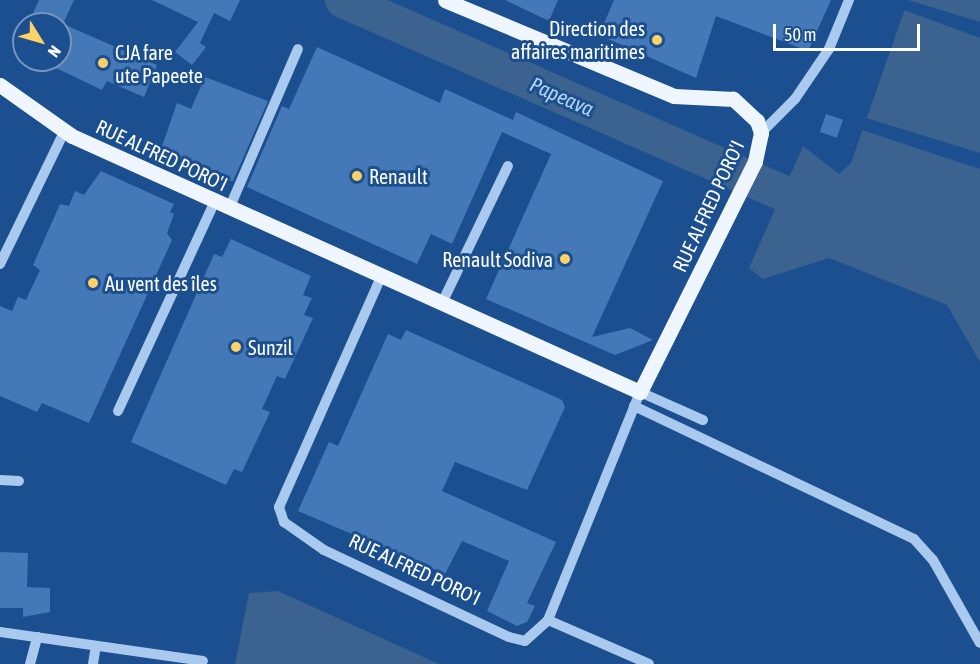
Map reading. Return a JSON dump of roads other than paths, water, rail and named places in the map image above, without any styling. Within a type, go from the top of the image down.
[{"type":"main road","points":[[454,1],[674,96],[733,99],[749,110],[761,133]]},
{"type":"main road","name":"RUE ALFRED PORO'I","points":[[0,85],[64,132],[214,203],[442,303],[637,399],[721,234],[755,161],[761,133]]},
{"type":"street","points":[[761,133],[795,99],[829,49],[849,0]]},
{"type":"street","points":[[229,209],[298,49]]},
{"type":"street","points":[[0,264],[64,132]]},
{"type":"street","points":[[442,303],[508,166]]},
{"type":"street","points":[[118,411],[214,203]]},
{"type":"street","name":"RUE ALFRED PORO'I","points":[[381,277],[279,507],[284,522],[324,550],[517,641],[531,637],[548,621],[637,399]]},
{"type":"street","points":[[637,399],[703,420]]},
{"type":"street","points":[[637,399],[914,539],[933,560],[980,643]]},
{"type":"street","points":[[0,480],[19,481]]},
{"type":"street","points":[[548,621],[650,664]]},
{"type":"street","points":[[0,632],[204,661]]},
{"type":"street","points":[[30,664],[37,637]]},
{"type":"street","points":[[93,664],[96,646]]},
{"type":"water","points":[[908,0],[980,0],[980,362],[947,305],[829,258],[763,279],[749,268],[803,146],[839,174],[851,163]]},
{"type":"water","points":[[278,591],[439,664],[235,664],[249,593]]},
{"type":"waterway","name":"Papeava","points":[[343,0],[782,193]]},
{"type":"place","name":"Direction des affaires maritimes","points":[[657,40]]},
{"type":"place","name":"CJA fare ute Papeete","points":[[103,63]]},
{"type":"place","name":"Renault","points":[[357,176]]},
{"type":"place","name":"Renault Sodiva","points":[[565,259]]},
{"type":"place","name":"Au vent des îles","points":[[93,283]]},
{"type":"place","name":"Sunzil","points":[[236,347]]}]
